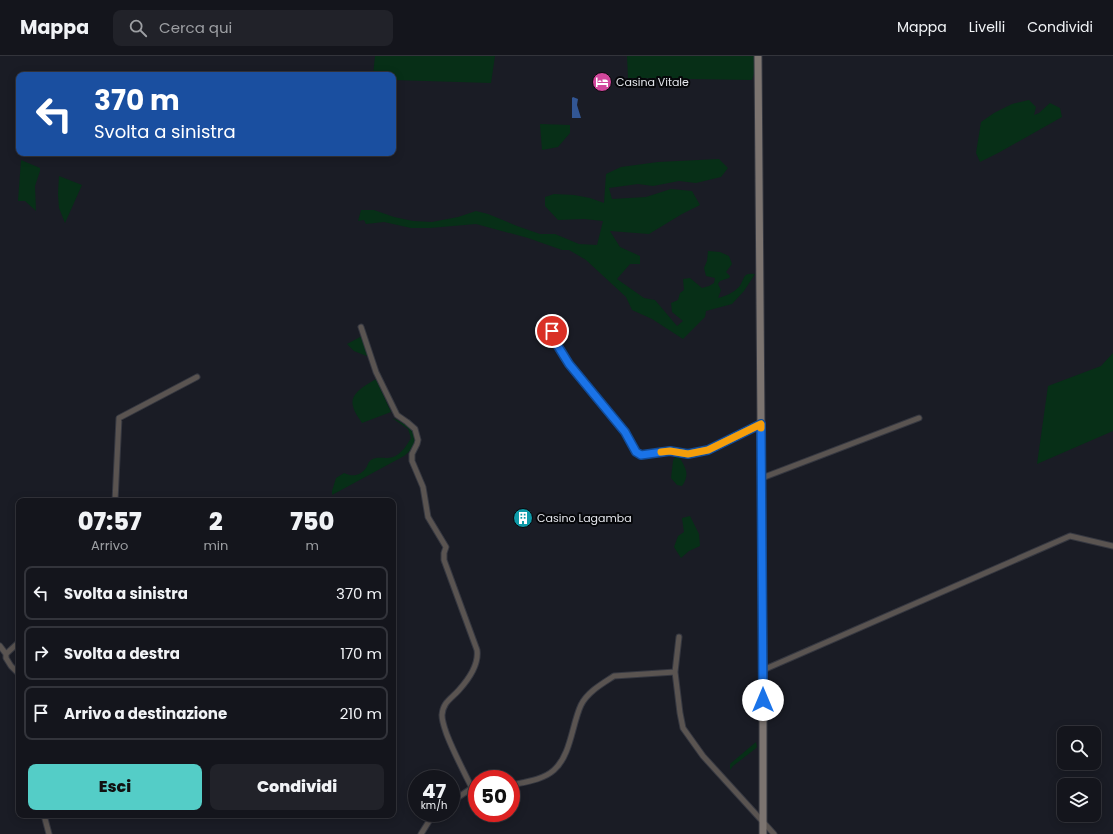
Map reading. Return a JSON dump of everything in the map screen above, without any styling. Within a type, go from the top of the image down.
[{"type":"main road","points":[[758,56],[762,478],[763,834]]},
{"type":"street","points":[[361,327],[376,372],[397,415],[415,430],[418,440],[412,454],[412,461],[423,487],[428,517],[446,547],[444,560],[477,650],[478,656],[470,675],[459,690],[444,706],[442,716],[443,724],[455,754],[468,776]]},
{"type":"street","points":[[552,331],[551,335],[569,364],[625,432],[636,452],[641,455],[670,451],[688,454],[708,450],[761,424]]},
{"type":"street","points":[[115,498],[119,418],[197,377]]},
{"type":"street","points":[[762,478],[919,418]]},
{"type":"street","points":[[763,670],[1070,536],[1113,546]]},
{"type":"street","points":[[679,637],[675,672],[683,728],[703,756],[774,834]]},
{"type":"street","points":[[6,654],[16,645]]},
{"type":"street","points":[[0,646],[6,654],[6,658],[11,666],[16,671]]},
{"type":"street","points":[[520,783],[543,777],[555,770],[565,754],[582,704],[589,694],[611,678],[614,676],[675,672]]},
{"type":"street","points":[[45,818],[49,834]]},
{"type":"street","points":[[421,834],[428,822]]},
{"type":"green space","points":[[375,56],[495,56],[491,83],[396,80],[396,72],[373,72]]},
{"type":"green space","points":[[627,56],[754,56],[754,74],[752,80],[628,78]]},
{"type":"green space","points":[[1029,100],[1036,107],[1034,115],[1039,113],[1050,103],[1060,108],[1062,117],[980,162],[976,153],[981,122],[994,113],[1012,104]]},
{"type":"green space","points":[[540,124],[570,125],[570,133],[558,147],[542,150]]},
{"type":"green space","points":[[719,159],[728,168],[721,177],[696,183],[679,181],[653,186],[638,184],[609,188],[612,199],[646,197],[671,189],[692,191],[700,205],[649,234],[610,231],[620,247],[640,256],[640,264],[630,264],[617,279],[644,298],[655,300],[677,326],[683,321],[672,312],[671,303],[678,300],[680,293],[684,290],[683,279],[690,278],[702,288],[714,283],[715,278],[706,276],[704,268],[707,261],[708,251],[720,252],[729,256],[732,264],[726,272],[730,276],[729,278],[720,281],[718,284],[721,290],[718,298],[737,289],[746,275],[755,274],[744,291],[732,304],[706,311],[705,317],[683,339],[652,319],[632,310],[626,297],[586,260],[569,250],[562,250],[528,238],[476,224],[411,228],[384,222],[366,224],[364,220],[358,221],[361,210],[374,210],[394,217],[413,221],[432,222],[458,217],[476,211],[488,214],[540,234],[555,234],[579,244],[597,245],[603,221],[584,219],[558,220],[545,206],[545,197],[554,194],[574,195],[590,198],[604,203],[606,174],[621,167],[658,162]]},
{"type":"green space","points":[[21,160],[40,168],[35,186],[36,211],[25,201],[18,201]]},
{"type":"green space","points":[[59,176],[82,185],[65,223],[59,208]]},
{"type":"green space","points":[[362,336],[369,357],[354,351],[347,344]]},
{"type":"green space","points":[[1113,353],[1113,431],[1037,464],[1048,386],[1101,366]]},
{"type":"green space","points":[[376,379],[391,412],[362,423],[355,413],[353,401],[354,397],[356,393],[364,386]]},
{"type":"green space","points":[[392,418],[405,424],[414,433],[414,444],[411,450],[404,456],[332,495],[336,478],[344,473],[350,475],[359,474],[364,471],[371,460],[376,458],[394,457],[404,449],[411,438],[408,429]]},
{"type":"green space","points":[[675,457],[680,458],[686,472],[686,478],[682,486],[677,485],[671,478],[673,461]]},
{"type":"green space","points":[[690,516],[699,534],[700,546],[689,551],[681,558],[674,547],[678,536],[684,532],[682,518]]},
{"type":"green space","points":[[756,742],[757,747],[730,770],[730,764]]},
{"type":"water","points":[[573,97],[578,99],[577,105],[581,118],[572,118]]},
{"type":"slow traffic","points":[[661,452],[670,451],[688,454],[708,450],[761,424],[761,428]]},
{"type":"place","name":"Casina Vitale","points":[[602,82]]},
{"type":"place","name":"Casino Lagamba","points":[[523,518]]},
{"type":"route","points":[[552,331],[551,335],[569,364],[625,432],[636,452],[641,455],[670,451],[688,454],[708,450],[761,424],[763,700]]}]
